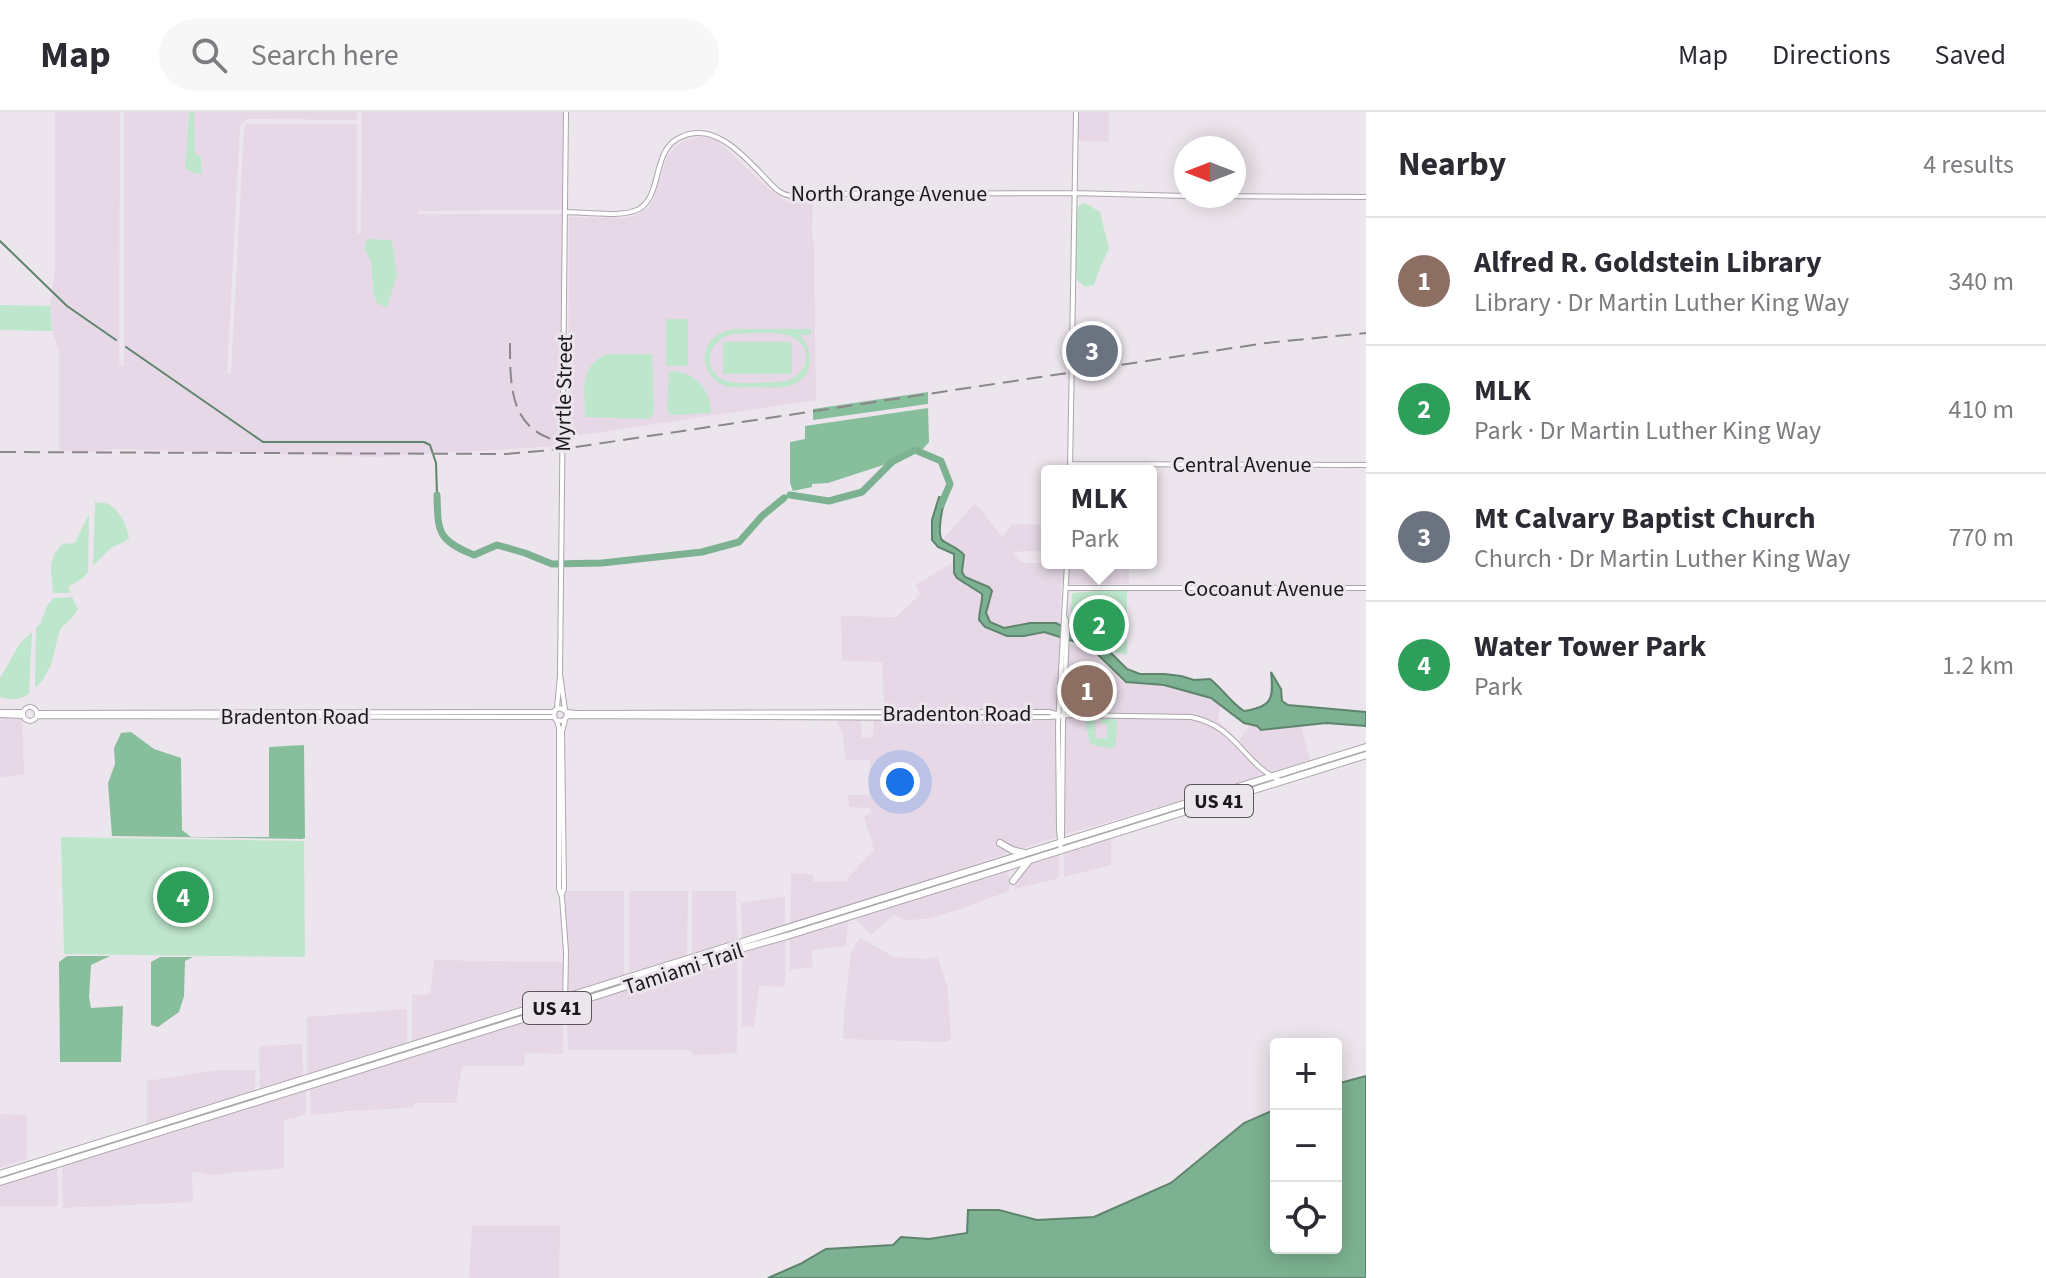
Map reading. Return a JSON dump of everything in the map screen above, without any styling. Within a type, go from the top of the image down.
[{"type":"main road","name":"US 41","points":[[1113,830],[1127,822],[1366,747]]},
{"type":"main road","name":"Tamiami Trail","points":[[0,1174],[787,936],[1113,830],[1366,755]]},
{"type":"main road","name":"Tamiami Trail","points":[[1061,847],[1098,839],[1113,830]]},
{"type":"main road","points":[[1000,843],[1028,857],[1013,881]]},
{"type":"main road","name":"Tamiami Trail","points":[[0,1182],[565,1002]]},
{"type":"main road","points":[[167,1130],[170,1121]]},
{"type":"street","name":"Myrtle Street","points":[[562,897],[562,732],[566,714],[560,674],[566,112]]},
{"type":"street","points":[[1070,464],[1076,112]]},
{"type":"street","name":"North Orange Avenue","points":[[565,212],[622,213],[637,210],[651,194],[667,148],[675,140],[695,132],[724,139],[777,190],[793,197],[824,194],[1073,193],[1174,196]]},
{"type":"street","points":[[1246,196],[1366,197]]},
{"type":"street","name":"Central Avenue","points":[[1070,464],[1366,465]]},
{"type":"street","points":[[1061,847],[1061,715],[1067,569]]},
{"type":"street","name":"Cocoanut Avenue","points":[[1066,588],[1366,588]]},
{"type":"street","name":"Myrtle Street","points":[[560,674],[555,715],[559,728],[559,889],[566,952],[565,1002]]},
{"type":"street","points":[[0,713],[23,714],[29,721],[34,720],[37,714],[31,707],[26,708],[23,714]]},
{"type":"street","name":"Bradenton Road","points":[[37,714],[954,718],[1061,715],[1197,718],[1228,733],[1262,768],[1282,782]]},
{"type":"street","name":"Bradenton Road","points":[[555,715],[566,714]]},
{"type":"street","points":[[1262,768],[1284,773]]},
{"type":"shaded area","points":[[55,112],[120,112],[119,365],[124,365],[124,112],[189,112],[187,130],[197,174],[202,173],[201,156],[195,156],[194,112],[357,112],[357,120],[248,119],[240,126],[227,373],[231,374],[244,129],[247,124],[357,124],[357,233],[361,234],[362,112],[563,112],[563,210],[418,211],[419,214],[563,214],[560,446],[374,457],[59,450],[59,350],[52,331],[50,306],[55,271]],"holes":[[[392,240],[397,275],[373,293],[371,261]]]},
{"type":"shaded area","points":[[189,112],[194,112],[195,155],[201,156],[202,174],[185,169]]},
{"type":"shaded area","points":[[1078,112],[1109,112],[1109,142],[1077,141]]},
{"type":"shaded area","points":[[699,137],[718,141],[784,200],[793,203],[813,199],[816,400],[568,437],[569,217],[624,218],[637,215],[653,201],[667,157],[685,140]]},
{"type":"shaded area","points":[[1085,203],[1100,212],[1109,249],[1094,285],[1085,287],[1077,280],[1075,234],[1078,206]]},
{"type":"shaded area","points":[[367,239],[392,240],[397,275],[387,307],[378,304],[373,293],[371,261],[364,248]]},
{"type":"shaded area","points":[[0,305],[50,306],[52,331],[0,330]]},
{"type":"shaded area","points":[[666,319],[688,319],[688,366],[666,366]]},
{"type":"shaded area","points":[[734,329],[811,329],[811,334],[800,335],[810,355],[805,376],[792,385],[778,387],[733,387],[718,382],[705,363],[706,350],[713,338]],"holes":[[[774,333],[794,338],[805,351],[804,365],[800,372],[786,381],[727,381],[713,371],[710,356],[718,342],[734,334]]]},
{"type":"shaded area","points":[[723,342],[792,342],[792,374],[723,374]]},
{"type":"shaded area","points":[[608,354],[652,354],[654,413],[649,419],[585,417],[584,388],[588,371],[592,364]]},
{"type":"shaded area","points":[[669,371],[686,374],[699,382],[708,395],[711,413],[671,415],[667,410]]},
{"type":"shaded area","points":[[928,392],[928,404],[813,420],[813,409]]},
{"type":"shaded area","points":[[928,408],[929,442],[923,449],[911,456],[828,483],[812,484],[812,487],[793,491],[790,483],[790,442],[805,439],[805,426]]},
{"type":"shaded area","points":[[939,497],[946,499],[941,520],[942,540],[964,555],[962,572],[965,577],[992,591],[986,613],[990,622],[1004,628],[1030,623],[1056,623],[1110,652],[1127,669],[1140,674],[1210,679],[1244,711],[1260,707],[1269,700],[1271,672],[1281,689],[1282,701],[1288,705],[1366,712],[1366,726],[1326,723],[1261,730],[1244,723],[1211,698],[1164,685],[1126,682],[1089,646],[1044,632],[1007,636],[985,627],[979,620],[982,594],[957,578],[954,554],[938,547],[932,540],[932,520]]},
{"type":"shaded area","points":[[95,502],[106,503],[116,510],[129,538],[111,548],[93,566]]},
{"type":"shaded area","points":[[975,503],[1002,537],[1012,524],[1041,525],[1041,550],[1012,552],[1023,563],[1041,563],[1041,569],[1130,569],[1129,584],[1061,584],[1060,620],[1069,644],[1094,654],[1123,682],[1165,686],[1214,699],[1220,705],[1218,721],[1239,740],[1250,725],[1261,731],[1301,726],[1310,760],[1267,776],[1063,835],[790,925],[791,874],[813,874],[814,882],[845,881],[874,850],[864,816],[871,813],[869,808],[849,807],[848,795],[869,795],[870,760],[845,760],[843,733],[836,721],[861,720],[862,738],[873,737],[874,720],[884,709],[882,662],[842,661],[841,616],[896,617],[921,594],[915,585],[957,560],[942,540]]},
{"type":"shaded area","points":[[89,514],[88,572],[69,586],[70,593],[53,593],[51,567],[54,556],[62,544],[75,543]]},
{"type":"shaded area","points":[[1127,588],[1127,654],[1110,652],[1070,633],[1072,593]]},
{"type":"shaded area","points":[[72,597],[78,609],[60,629],[51,665],[35,688],[36,628],[53,598]]},
{"type":"shaded area","points":[[32,632],[29,693],[15,699],[0,697],[0,678],[20,643]]},
{"type":"shaded area","points":[[0,717],[22,718],[24,774],[0,778]]},
{"type":"shaded area","points":[[1095,719],[1096,738],[1107,738],[1107,724],[1101,724],[1101,719],[1117,719],[1116,744],[1111,749],[1090,744],[1085,720]]},
{"type":"shaded area","points":[[131,732],[154,749],[181,758],[182,830],[191,837],[269,837],[269,747],[304,745],[305,838],[302,839],[112,836],[108,783],[115,764],[114,748],[121,733]]},
{"type":"shaded area","points":[[61,837],[304,841],[305,957],[64,954]]},
{"type":"shaded area","points":[[1111,837],[1111,865],[1064,877],[1064,852]]},
{"type":"shaded area","points":[[1059,854],[1059,878],[1014,889],[1015,881],[1030,863]]},
{"type":"shaded area","points":[[1008,870],[1009,891],[960,909],[927,919],[905,920],[894,915],[871,935],[854,917]]},
{"type":"shaded area","points":[[566,891],[624,891],[624,975],[567,993]]},
{"type":"shaded area","points":[[629,891],[688,891],[687,955],[629,973]]},
{"type":"shaded area","points":[[692,891],[736,891],[737,939],[692,953]]},
{"type":"shaded area","points":[[785,896],[785,924],[742,938],[741,903]]},
{"type":"shaded area","points":[[848,919],[846,946],[811,950],[813,967],[790,970],[790,938]]},
{"type":"shaded area","points":[[860,938],[894,957],[938,957],[948,989],[951,1040],[843,1039],[851,951]]},
{"type":"shaded area","points":[[785,939],[785,987],[759,986],[754,1027],[742,1026],[742,951]]},
{"type":"shaded area","points":[[737,952],[737,1053],[693,1055],[693,1052],[686,1050],[568,1050],[567,1007]]},
{"type":"shaded area","points":[[67,956],[110,956],[91,965],[89,997],[91,1008],[123,1006],[121,1062],[60,1062],[59,962]]},
{"type":"shaded area","points":[[160,957],[193,957],[185,961],[184,996],[179,1012],[158,1027],[151,1025],[151,962]]},
{"type":"shaded area","points":[[434,960],[563,962],[563,994],[412,1042],[412,995],[430,994]]},
{"type":"shaded area","points":[[407,1009],[407,1043],[307,1075],[307,1017]]},
{"type":"shaded area","points":[[563,1009],[563,1054],[525,1053],[524,1066],[462,1066],[456,1103],[415,1103],[412,1108],[311,1115],[310,1088]]},
{"type":"shaded area","points":[[302,1044],[303,1076],[260,1089],[259,1046]]},
{"type":"shaded area","points":[[217,1070],[255,1070],[255,1091],[147,1124],[147,1081]]},
{"type":"shaded area","points":[[1366,1076],[1366,1278],[768,1278],[826,1249],[893,1245],[901,1237],[929,1239],[967,1233],[968,1210],[999,1210],[1037,1220],[1094,1217],[1171,1183],[1244,1123],[1270,1112],[1270,1254],[1342,1254],[1342,1082]]},
{"type":"shaded area","points":[[306,1089],[306,1115],[284,1120],[284,1168],[209,1175],[192,1173],[193,1202],[63,1208],[62,1165]]},
{"type":"shaded area","points":[[0,1114],[27,1115],[27,1159],[0,1167]]},
{"type":"shaded area","points":[[57,1167],[58,1206],[0,1206],[0,1185]]},
{"type":"shaded area","points":[[472,1226],[560,1226],[559,1278],[469,1278]]},
{"type":"waterway","points":[[0,241],[67,306],[116,340]]},
{"type":"waterway","points":[[126,347],[263,442],[424,442],[430,445],[436,463],[437,495]]},
{"type":"waterway","points":[[790,495],[829,501],[862,492],[892,462],[915,450],[941,461],[950,484],[941,505]]},
{"type":"waterway","points":[[437,495],[439,526],[446,539],[453,544],[474,555],[497,545],[552,564],[602,563],[702,552],[739,542],[762,516],[784,498]]},
{"type":"railway","points":[[0,452],[506,454],[563,449],[1266,343],[1366,333]]},
{"type":"railway","points":[[510,343],[513,393],[524,420],[535,431],[569,443]]},
{"type":"place","name":"Mt Calvary Baptist Church","points":[[1092,351]]},
{"type":"place","name":"MLK","points":[[1099,625]]},
{"type":"place","name":"Alfred R. Goldstein Library","points":[[1087,691]]},
{"type":"place","name":"Water Tower Park","points":[[183,897]]}]
